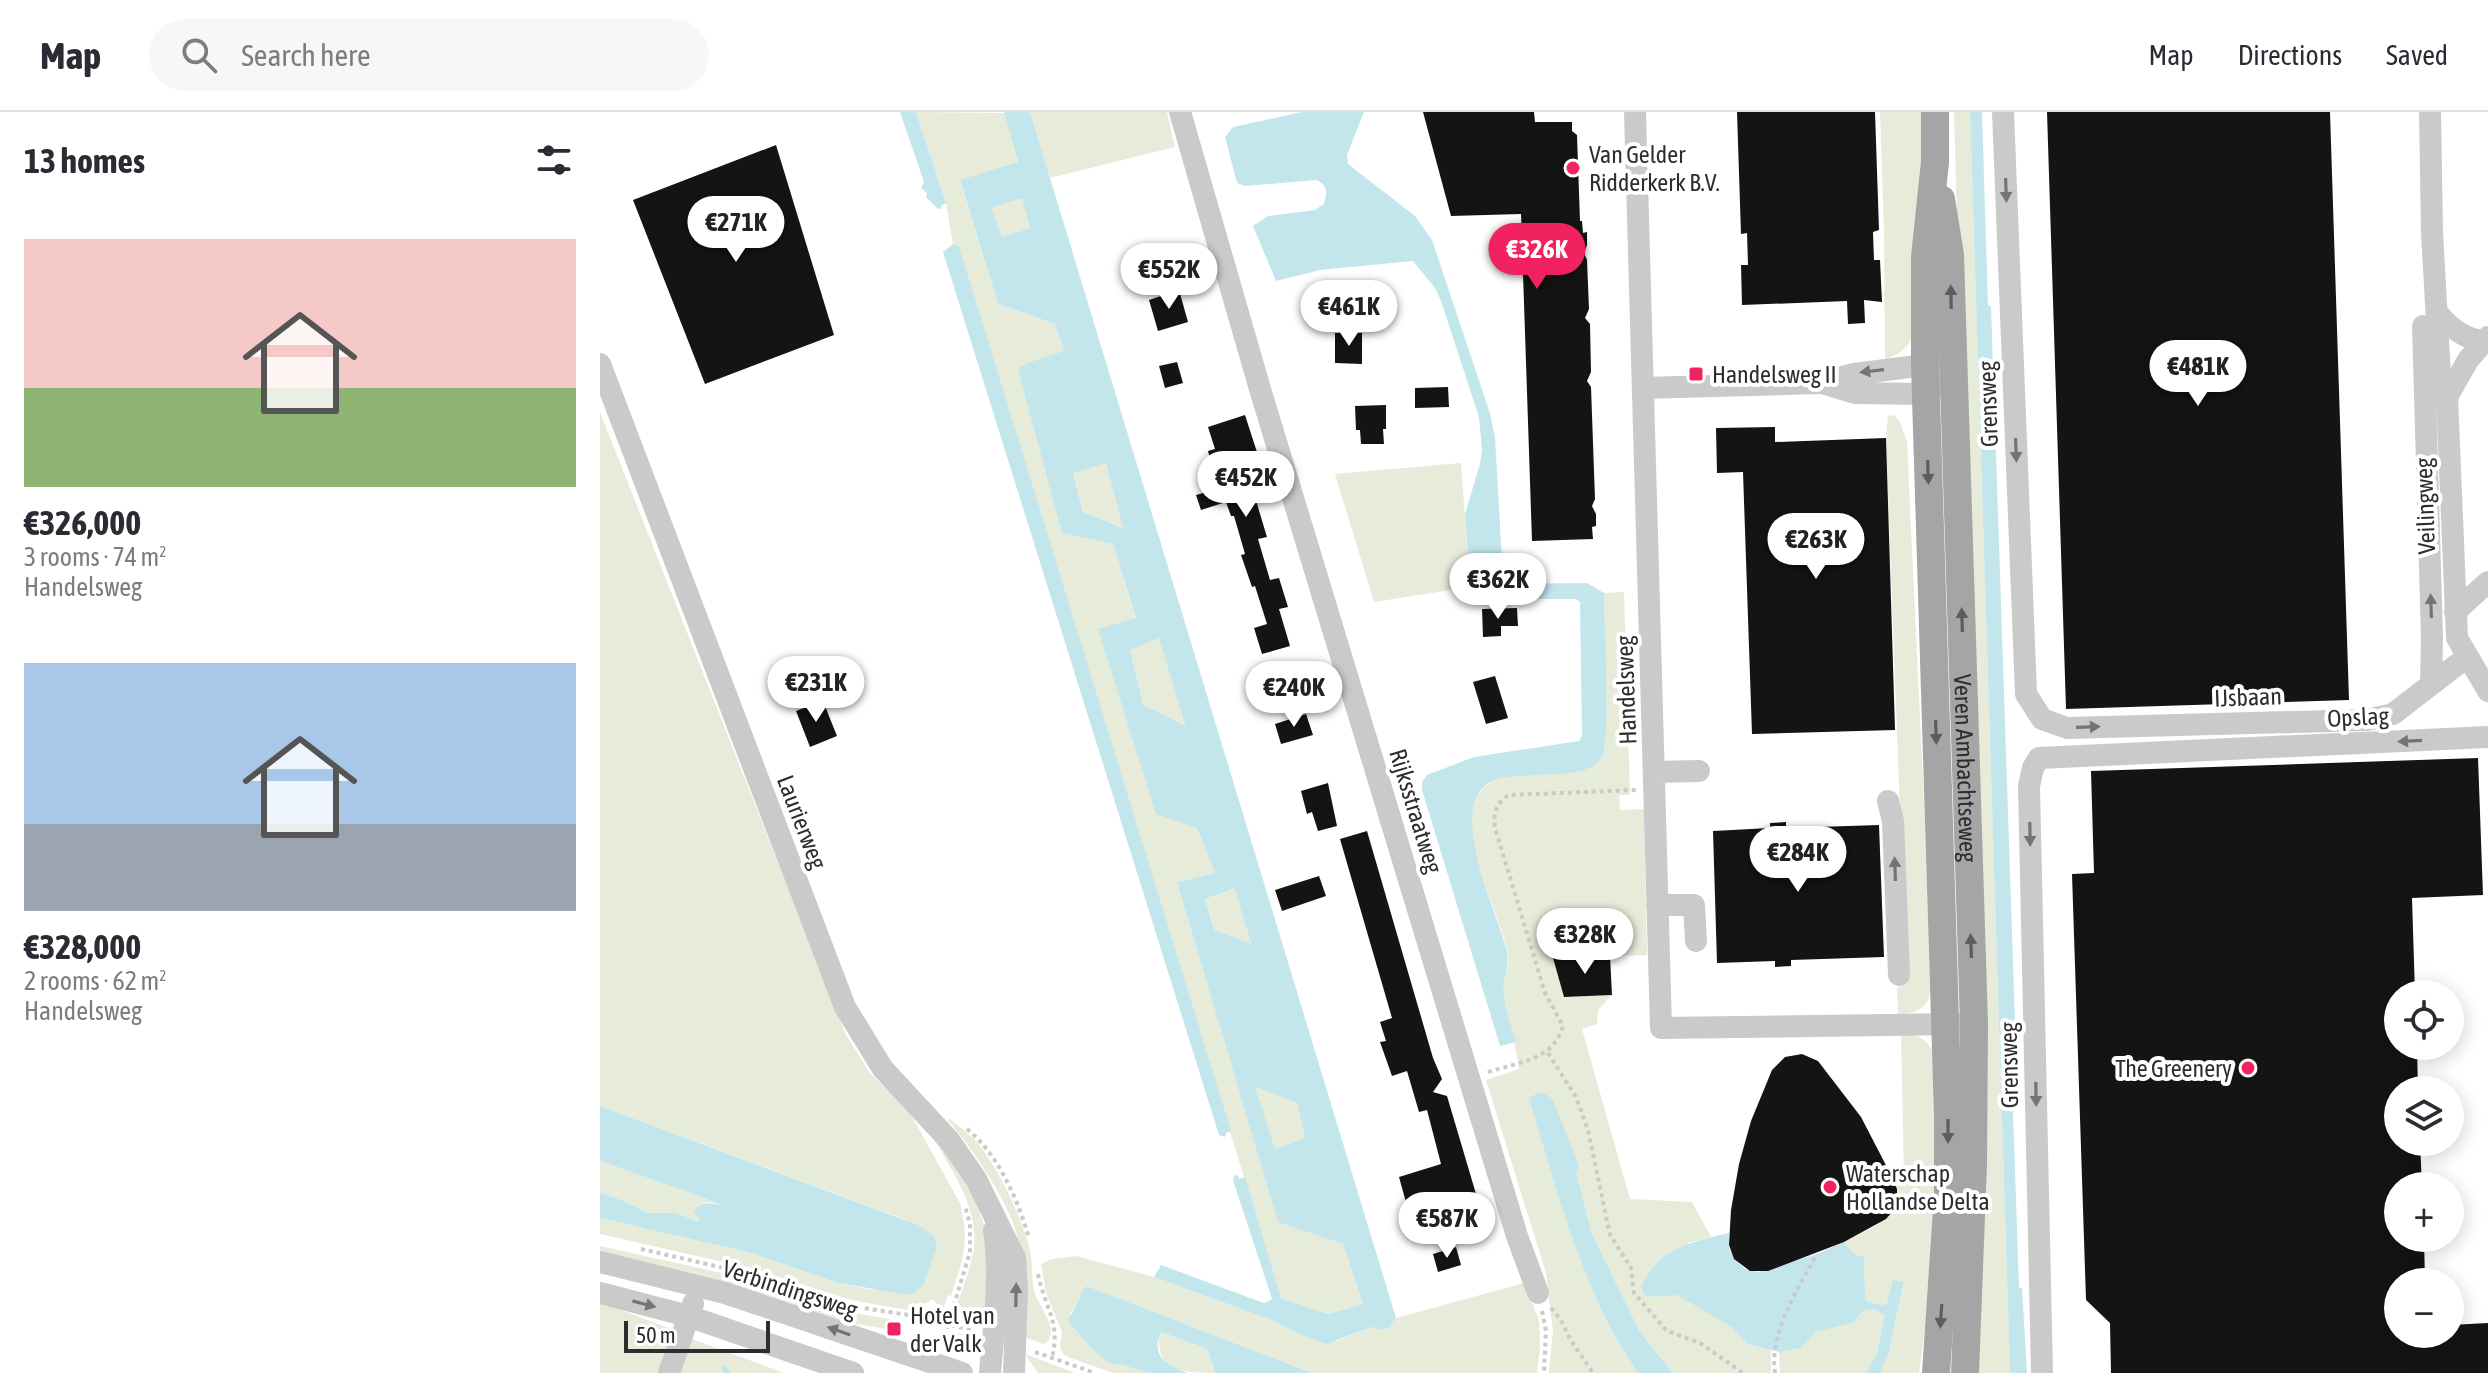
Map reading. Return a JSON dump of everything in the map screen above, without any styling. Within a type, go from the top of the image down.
[{"type":"main road","name":"Veren Ambachtseweg","points":[[1935,112],[1935,162],[1925,257],[1925,365],[1948,1195],[1936,1373]]},
{"type":"main road","name":"Veren Ambachtseweg","points":[[1935,162],[1950,255],[1974,1024],[1973,1163],[1965,1373]]},
{"type":"street","name":"Rijksstraatweg","points":[[1180,112],[1260,389],[1517,1236],[1538,1293]]},
{"type":"street","name":"Handelsweg","points":[[1635,112],[1661,1028],[1945,1025]]},
{"type":"street","name":"Grensweg","points":[[2003,112],[2026,694]]},
{"type":"street","points":[[2416,112],[2432,622],[2431,684]]},
{"type":"street","name":"Veilingweg","points":[[2430,112],[2440,376],[2447,397],[2457,638],[2488,691]]},
{"type":"street","points":[[2437,312],[2469,338],[2487,339]]},
{"type":"street","points":[[2447,397],[2463,368],[2487,339]]},
{"type":"street","name":"Laurierweg","points":[[600,364],[845,1007],[883,1069],[949,1140],[976,1179],[1015,1258],[1014,1373]]},
{"type":"street","points":[[1643,388],[1820,383],[1854,374],[1925,365],[1953,375]]},
{"type":"street","points":[[1820,383],[1855,393],[1926,394],[1953,375]]},
{"type":"street","points":[[2455,612],[2488,582]]},
{"type":"street","name":"IJsbaan","points":[[2026,694],[2042,719],[2067,728],[2367,720],[2393,714],[2467,657]]},
{"type":"street","name":"Opslag","points":[[2039,758],[2488,737]]},
{"type":"street","name":"Grensweg","points":[[2039,758],[2029,786],[2042,1373]]},
{"type":"street","points":[[1655,781],[1699,771]]},
{"type":"street","points":[[1888,801],[1893,821],[1899,975]]},
{"type":"street","points":[[1657,905],[1694,905],[1696,941]]},
{"type":"street","points":[[1945,1025],[1974,1024]]},
{"type":"street","name":"Laurierweg","points":[[990,1373],[998,1288],[992,1209]]},
{"type":"street","name":"Verbindingsweg","points":[[600,1262],[761,1304],[962,1373]]},
{"type":"street","points":[[669,1373],[699,1287]]},
{"type":"street","points":[[600,1293],[688,1316],[853,1373]]},
{"type":"path","points":[[1470,1077],[1548,1053],[1559,1040],[1563,1026],[1545,993],[1495,828],[1496,808],[1509,795],[1655,781]]},
{"type":"path","points":[[1548,1053],[1576,1097],[1584,1119],[1610,1235],[1631,1268],[1634,1293],[1667,1331],[1700,1343],[1743,1373]]},
{"type":"path","name":"Verbindingsweg","points":[[629,1246],[746,1273],[838,1304],[949,1323],[970,1252],[970,1224],[964,1205]]},
{"type":"path","points":[[1775,1373],[1773,1361],[1788,1305],[1817,1254]]},
{"type":"path","points":[[1538,1293],[1546,1331],[1544,1373]]},
{"type":"path","points":[[1538,1293],[1561,1320],[1593,1373]]},
{"type":"path","points":[[1052,1358],[1095,1373]]},
{"type":"green space","points":[[916,112],[1005,113],[1018,163],[960,181],[998,304],[1055,324],[1064,352],[1027,363],[1062,533],[1113,544],[1136,619],[1098,630],[1197,828],[1215,873],[1177,882],[1278,1221],[1343,1244],[1363,1304],[1328,1314],[1281,1298],[959,247],[953,244],[946,203]]},
{"type":"green space","points":[[1030,112],[1167,112],[1175,147],[1050,178]]},
{"type":"green space","points":[[1880,112],[1922,112],[1918,317],[1909,344],[1885,360],[1884,233]]},
{"type":"green space","points":[[1954,112],[1970,112],[2010,1373],[1973,1373],[1982,1091]]},
{"type":"green space","points":[[1022,197],[1030,228],[1002,237],[990,208]]},
{"type":"green space","points":[[600,412],[846,1035],[870,1073],[910,1113],[960,1203],[964,1251],[951,1296],[948,1295],[943,1309],[933,1299],[924,1304],[929,1314],[851,1300],[750,1268],[600,1234],[600,1218],[751,1253],[838,1283],[873,1290],[937,1246],[934,1236],[906,1220],[600,1106]]},
{"type":"green space","points":[[1894,415],[1907,442],[1930,992],[1923,1007],[1898,1016],[1897,988],[1903,986],[1900,813],[1886,438],[1888,416]]},
{"type":"green space","points":[[1106,463],[1124,528],[1083,512],[1073,472]]},
{"type":"green space","points":[[1461,463],[1470,587],[1374,602],[1335,474]]},
{"type":"green space","points":[[1624,592],[1630,795],[1619,795],[1620,810],[1644,809],[1647,955],[1553,958],[1564,997],[1612,995],[1598,1010],[1597,1024],[1582,1029],[1630,1199],[1692,1202],[1711,1237],[1688,1243],[1656,1297],[1677,1294],[1730,1326],[1748,1344],[1771,1350],[1771,1373],[1673,1373],[1640,1332],[1592,1234],[1575,1172],[1538,1093],[1530,1099],[1573,1240],[1601,1309],[1638,1373],[1549,1373],[1553,1331],[1546,1273],[1486,1080],[1519,1069],[1504,996],[1508,954],[1473,842],[1472,819],[1476,800],[1488,784],[1506,776],[1578,772],[1606,728],[1604,593]]},
{"type":"green space","points":[[1159,637],[1186,725],[1143,706],[1130,650]]},
{"type":"green space","points":[[1235,889],[1251,945],[1214,930],[1205,899]]},
{"type":"green space","points":[[1901,1033],[1921,1038],[1934,1054],[1936,1179],[1928,1305],[1919,1373],[1880,1373],[1889,1352],[1904,1283],[1883,1305],[1868,1302],[1865,1298],[1865,1257],[1856,1255],[1844,1242],[1882,1221],[1894,1205],[1895,1183],[1904,1181]]},
{"type":"green space","points":[[1254,1087],[1297,1103],[1305,1138],[1275,1149]]},
{"type":"green space","points":[[950,1119],[983,1150],[1015,1207],[1030,1250],[1035,1294],[1050,1327],[1049,1339],[1044,1344],[1022,1336],[1020,1249],[1010,1216],[992,1181]]},
{"type":"green space","points":[[930,1132],[972,1191],[988,1236],[989,1325],[954,1313],[973,1253],[973,1221],[962,1190]]},
{"type":"green space","points":[[600,1161],[721,1205],[700,1204],[700,1220],[697,1221],[676,1213],[648,1213],[600,1193]]},
{"type":"green space","points":[[600,1246],[726,1274],[836,1310],[890,1319],[887,1329],[849,1323],[600,1256]]},
{"type":"green space","points":[[1076,1256],[1154,1277],[1274,1321],[1299,1334],[1336,1341],[1372,1327],[1389,1328],[1396,1318],[1524,1283],[1539,1320],[1537,1373],[1312,1373],[1087,1286],[1070,1314],[1111,1364],[1121,1363],[1148,1373],[1113,1373],[1068,1357],[1060,1347],[1062,1332],[1046,1293],[1041,1264],[1051,1259]]},
{"type":"green space","points":[[600,1302],[674,1332],[664,1373],[600,1373]]},
{"type":"green space","points":[[1867,1308],[1884,1314],[1877,1353],[1866,1373],[1780,1373],[1779,1352],[1801,1348],[1815,1332],[1854,1323],[1861,1310]]},
{"type":"green space","points":[[1161,1332],[1205,1348],[1215,1373],[1182,1370],[1168,1364],[1160,1351]]},
{"type":"green space","points":[[959,1333],[984,1341],[966,1356],[947,1350],[953,1336]]},
{"type":"green space","points":[[692,1339],[784,1373],[674,1373]]},
{"type":"green space","points":[[1025,1354],[1075,1373],[1038,1373]]},
{"type":"water","points":[[900,112],[916,112],[946,203],[942,208],[938,209],[921,188],[924,182]]},
{"type":"water","points":[[1004,112],[1030,112],[1396,1318],[1389,1328],[1381,1330],[1372,1327],[1326,1344],[1274,1321],[1154,1277],[1161,1265],[1264,1303],[1272,1299],[1233,1180],[1238,1175],[1239,1179],[1245,1177],[1281,1298],[1328,1314],[1363,1304],[1343,1244],[1278,1222],[1177,882],[1215,873],[1197,828],[1156,814],[1098,629],[1136,618],[1113,544],[1062,533],[1018,369],[1064,351],[1055,324],[998,304],[960,180],[1018,162]],"holes":[[[1022,198],[1030,228],[1002,237],[991,208]],[[1106,463],[1123,528],[1083,512],[1073,473]],[[1159,638],[1185,725],[1143,705],[1130,650]],[[1234,889],[1251,944],[1214,930],[1205,899]],[[1255,1087],[1297,1103],[1305,1138],[1275,1149]]]},
{"type":"water","points":[[1302,112],[1364,112],[1347,155],[1348,164],[1415,216],[1432,240],[1490,413],[1495,438],[1503,579],[1509,584],[1587,583],[1604,593],[1607,705],[1602,757],[1580,771],[1492,781],[1478,794],[1473,813],[1473,837],[1478,862],[1508,957],[1504,995],[1516,1042],[1500,1046],[1422,782],[1427,775],[1474,757],[1579,741],[1582,736],[1580,602],[1576,599],[1471,599],[1465,514],[1480,464],[1479,417],[1441,301],[1435,288],[1413,261],[1320,270],[1276,281],[1253,226],[1268,216],[1315,210],[1324,204],[1325,187],[1317,180],[1245,186],[1237,183],[1225,137],[1233,127]]},
{"type":"water","points":[[1970,112],[1982,112],[1988,305],[1991,306],[2017,1082],[2012,1082],[2019,1288],[2022,1288],[2027,1373],[2010,1373]]},
{"type":"water","points":[[953,244],[959,246],[1231,1131],[1225,1137],[1219,1135],[943,252]]},
{"type":"water","points":[[1544,1093],[1553,1100],[1579,1166],[1576,1173],[1592,1234],[1640,1332],[1673,1373],[1638,1373],[1601,1309],[1561,1205],[1529,1098]]},
{"type":"water","points":[[600,1106],[918,1225],[934,1236],[937,1246],[924,1284],[909,1295],[838,1283],[751,1253],[600,1218],[600,1193],[648,1213],[676,1213],[697,1221],[700,1220],[694,1212],[700,1205],[721,1205],[600,1161]]},
{"type":"water","points":[[1729,1233],[1729,1248],[1734,1259],[1745,1269],[1759,1272],[1844,1242],[1856,1255],[1865,1257],[1865,1298],[1868,1302],[1883,1305],[1887,1302],[1893,1280],[1904,1282],[1889,1352],[1880,1373],[1866,1373],[1877,1353],[1884,1315],[1874,1310],[1863,1311],[1854,1323],[1815,1332],[1801,1348],[1779,1352],[1748,1344],[1730,1326],[1677,1295],[1644,1295],[1641,1287],[1657,1263],[1667,1255],[1689,1244]]},
{"type":"water","points":[[1087,1286],[1312,1373],[1215,1373],[1205,1348],[1161,1332],[1159,1354],[1174,1367],[1188,1373],[1148,1373],[1111,1364],[1092,1349],[1068,1321]]},
{"type":"building","points":[[1423,112],[1534,112],[1535,122],[1572,122],[1572,131],[1577,135],[1580,221],[1583,233],[1587,232],[1584,253],[1589,309],[1585,318],[1590,324],[1591,372],[1587,381],[1591,387],[1595,499],[1592,506],[1596,514],[1596,526],[1592,527],[1593,539],[1532,541],[1521,214],[1451,216]]},
{"type":"building","points":[[1737,112],[1875,112],[1879,230],[1873,232],[1874,260],[1880,260],[1882,302],[1864,300],[1865,323],[1848,324],[1847,301],[1742,305],[1741,265],[1748,265],[1747,233],[1741,234]]},
{"type":"building","points":[[2047,112],[2330,112],[2349,700],[2066,709]]},
{"type":"building","points":[[776,145],[834,335],[705,384],[633,200]]},
{"type":"building","points":[[1179,290],[1188,322],[1158,331],[1149,300]]},
{"type":"building","points":[[1335,333],[1362,333],[1362,364],[1335,363]]},
{"type":"building","points":[[1177,362],[1183,383],[1165,388],[1159,366]]},
{"type":"building","points":[[1448,387],[1449,407],[1415,408],[1415,388]]},
{"type":"building","points":[[1386,405],[1384,444],[1361,444],[1360,430],[1356,430],[1355,406]]},
{"type":"building","points":[[1245,415],[1266,480],[1251,484],[1267,537],[1258,539],[1270,580],[1279,578],[1288,607],[1279,609],[1290,646],[1262,654],[1254,628],[1267,624],[1241,555],[1245,554],[1234,516],[1231,516],[1226,502],[1201,510],[1196,495],[1218,489],[1208,451],[1215,449],[1208,427]]},
{"type":"building","points":[[1775,427],[1775,442],[1886,438],[1895,730],[1752,734],[1743,472],[1717,473],[1716,428]]},
{"type":"building","points":[[1517,608],[1518,626],[1501,626],[1501,636],[1483,637],[1482,609]]},
{"type":"building","points":[[1312,671],[1322,705],[1292,715],[1281,681]]},
{"type":"building","points":[[1495,676],[1508,718],[1486,724],[1473,682]]},
{"type":"building","points":[[823,701],[837,736],[810,747],[796,711]]},
{"type":"building","points":[[1306,714],[1313,735],[1281,744],[1275,724]]},
{"type":"building","name":"The Greenery","points":[[2478,758],[2483,895],[2412,898],[2415,980],[2384,980],[2384,1060],[2417,1060],[2418,1076],[2384,1076],[2384,1156],[2421,1156],[2421,1172],[2384,1172],[2384,1252],[2424,1252],[2425,1268],[2384,1268],[2384,1348],[2464,1348],[2464,1324],[2488,1323],[2488,1373],[2111,1373],[2110,1323],[2086,1300],[2072,874],[2094,873],[2091,771]]},
{"type":"building","points":[[1328,783],[1337,826],[1318,831],[1312,812],[1307,814],[1301,791]]},
{"type":"building","points":[[1786,822],[1786,828],[1879,825],[1884,957],[1791,960],[1791,966],[1775,967],[1775,961],[1717,963],[1713,831],[1770,828],[1770,823]]},
{"type":"building","points":[[1367,831],[1433,1058],[1442,1079],[1433,1092],[1447,1096],[1487,1231],[1465,1237],[1457,1209],[1437,1214],[1433,1198],[1407,1206],[1399,1177],[1441,1164],[1427,1110],[1419,1112],[1407,1071],[1392,1076],[1380,1042],[1386,1041],[1380,1022],[1392,1018],[1340,839]]},
{"type":"building","points":[[1319,876],[1326,896],[1282,911],[1275,890]]},
{"type":"building","points":[[1610,956],[1612,995],[1564,997],[1553,958]]},
{"type":"building","points":[[1802,1054],[1818,1061],[1861,1117],[1897,1189],[1897,1201],[1886,1219],[1844,1242],[1768,1271],[1750,1271],[1734,1259],[1729,1245],[1739,1164],[1751,1121],[1772,1070],[1785,1057]]},
{"type":"building","points":[[1456,1247],[1461,1265],[1438,1272],[1433,1254]]},
{"type":"waterway","points":[[725,1369],[727,1373]]},
{"type":"place","name":"Van Gelder Ridderkerk B.V.","points":[[1573,168]]},
{"type":"place","name":"Handelsweg II","points":[[1696,374]]},
{"type":"place","name":"The Greenery","points":[[2248,1068]]},
{"type":"place","name":"Waterschap Hollandse Delta","points":[[1830,1187]]},
{"type":"place","name":"Hotel van der Valk","points":[[894,1329]]}]
